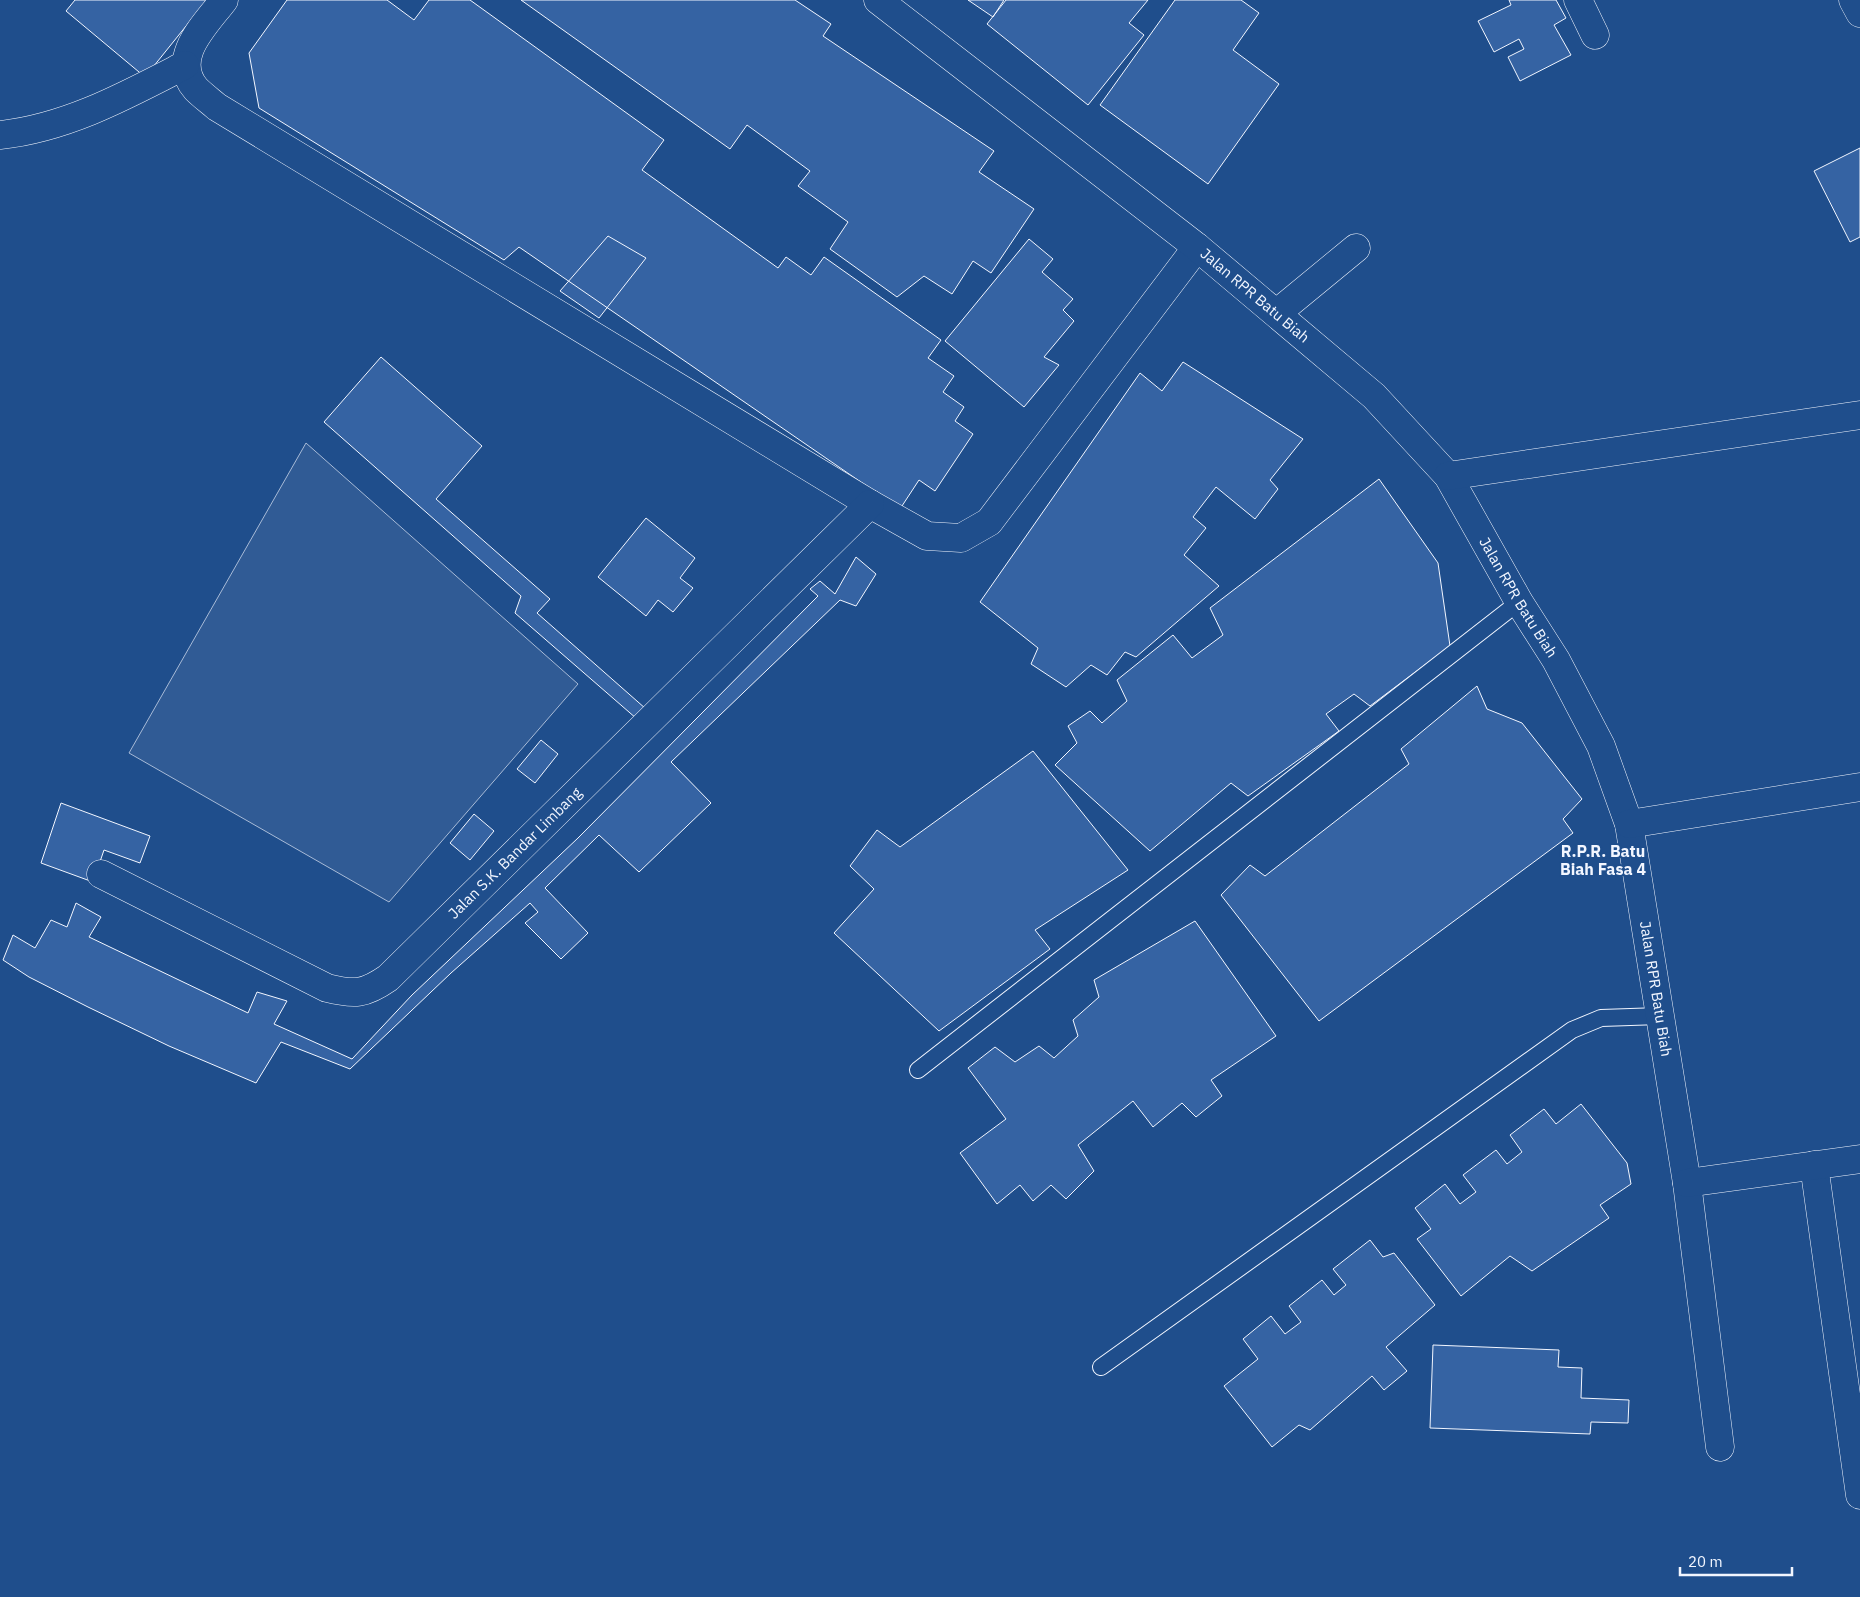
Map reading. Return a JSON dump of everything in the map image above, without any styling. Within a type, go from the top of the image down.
[{"type":"street","points":[[224,0],[190,43],[185,65],[195,87],[217,107],[870,504],[927,536],[961,538],[989,522],[1197,247]]},
{"type":"street","name":"Jalan RPR Batu Biah","points":[[878,0],[1197,247],[1374,396],[1448,476],[1519,602],[1556,660],[1601,746],[1629,824],[1687,1184],[1720,1447]]},
{"type":"street","points":[[1578,0],[1595,35]]},
{"type":"street","points":[[1853,0],[1860,13]]},
{"type":"street","points":[[0,134],[24,132],[107,105],[185,65]]},
{"type":"street","points":[[1277,313],[1356,248]]},
{"type":"street","points":[[1448,476],[1860,414]]},
{"type":"street","name":"Jalan S.K. Bandar Limbang","points":[[101,874],[327,988],[348,994],[369,991],[388,978],[870,504]]},
{"type":"street","points":[[1629,824],[1860,787]]},
{"type":"street","points":[[1687,1184],[1860,1159]]},
{"type":"street","points":[[1814,1166],[1860,1495]]},
{"type":"lane","points":[[918,1070],[1519,602]]},
{"type":"lane","points":[[1101,1367],[1572,1030],[1601,1018],[1660,1016]]},
{"type":"shaded area","points":[[306,443],[578,684],[389,902],[129,753]]},
{"type":"building","points":[[75,0],[207,0],[145,77],[66,11]]},
{"type":"building","points":[[287,0],[387,0],[414,20],[429,0],[470,0],[664,140],[642,170],[778,268],[786,257],[811,275],[824,257],[941,340],[928,358],[954,376],[943,392],[964,407],[955,421],[973,434],[935,491],[919,480],[900,509],[519,247],[504,260],[259,108],[249,53]]},
{"type":"building","points":[[521,0],[795,0],[831,24],[823,36],[994,151],[979,172],[1034,209],[991,273],[973,261],[952,294],[924,276],[897,297],[830,249],[848,222],[798,186],[810,171],[747,125],[730,149]]},
{"type":"building","points":[[968,0],[1004,0],[993,17]]},
{"type":"building","points":[[1006,0],[1148,0],[1129,23],[1144,35],[1088,105],[987,24]]},
{"type":"building","points":[[1175,0],[1241,0],[1259,13],[1233,50],[1279,84],[1208,184],[1100,105]]},
{"type":"building","points":[[1509,0],[1556,0],[1566,18],[1554,25],[1571,55],[1520,81],[1508,57],[1524,49],[1519,39],[1494,52],[1478,21],[1511,5]]},
{"type":"building","points":[[1860,148],[1860,237],[1850,242],[1814,171]]},
{"type":"building","points":[[608,236],[646,258],[599,318],[560,291]]},
{"type":"building","points":[[1029,239],[1053,259],[1042,272],[1073,299],[1063,310],[1074,321],[1044,357],[1059,365],[1024,407],[945,341]]},
{"type":"building","points":[[381,357],[482,446],[436,499],[550,599],[537,613],[646,709],[637,719],[515,613],[521,596],[324,422]]},
{"type":"building","points":[[1183,362],[1303,439],[1270,480],[1278,489],[1255,519],[1216,487],[1193,517],[1206,528],[1184,555],[1219,586],[1136,657],[1125,652],[1107,675],[1091,665],[1066,687],[1031,664],[1038,648],[980,602],[1140,373],[1162,391]]},
{"type":"building","points":[[1379,479],[1438,563],[1450,646],[1370,706],[1354,694],[1326,714],[1339,731],[1248,796],[1231,783],[1150,851],[1055,765],[1077,743],[1068,726],[1090,711],[1102,723],[1127,701],[1117,680],[1173,635],[1192,658],[1223,635],[1210,608]]},
{"type":"building","points":[[646,518],[695,558],[680,578],[693,588],[673,612],[658,600],[646,616],[598,577]]},
{"type":"building","points":[[856,557],[876,574],[856,606],[840,600],[671,762],[711,803],[639,872],[599,835],[545,888],[588,933],[561,959],[525,923],[538,912],[530,903],[451,973],[350,1069],[281,1042],[256,1083],[169,1046],[88,1007],[29,977],[3,960],[13,935],[35,948],[51,920],[67,927],[76,903],[101,917],[89,937],[248,1013],[257,992],[287,1001],[274,1024],[352,1059],[412,995],[578,838],[818,596],[810,589],[820,581],[835,594]]},
{"type":"building","points":[[1477,686],[1487,709],[1522,723],[1582,799],[1563,819],[1573,833],[1319,1021],[1221,895],[1250,865],[1265,876],[1409,764],[1401,749]]},
{"type":"building","points":[[541,740],[558,754],[535,783],[517,769]]},
{"type":"building","points":[[1033,751],[1128,870],[1035,930],[1050,949],[939,1031],[834,933],[874,889],[850,866],[877,830],[900,847]]},
{"type":"building","points":[[61,803],[150,836],[140,863],[104,850],[93,882],[41,863]]},
{"type":"building","points":[[474,814],[494,831],[470,860],[450,843]]},
{"type":"building","points":[[1195,921],[1276,1036],[1211,1080],[1222,1096],[1196,1117],[1182,1103],[1153,1127],[1133,1101],[1078,1145],[1094,1171],[1066,1199],[1051,1185],[1033,1201],[1020,1185],[997,1204],[960,1153],[1006,1119],[968,1068],[995,1047],[1015,1062],[1039,1046],[1054,1058],[1078,1036],[1073,1020],[1099,997],[1094,980]]},
{"type":"building","points":[[1581,1104],[1627,1163],[1631,1184],[1600,1205],[1609,1218],[1532,1271],[1510,1256],[1461,1296],[1417,1239],[1431,1229],[1415,1208],[1445,1184],[1460,1204],[1476,1192],[1463,1175],[1496,1150],[1507,1164],[1522,1152],[1510,1135],[1544,1109],[1556,1124]]},
{"type":"building","points":[[1370,1240],[1383,1257],[1394,1253],[1435,1305],[1386,1347],[1407,1371],[1384,1390],[1372,1376],[1310,1430],[1299,1425],[1272,1447],[1224,1386],[1258,1359],[1243,1339],[1271,1316],[1285,1334],[1301,1322],[1289,1306],[1322,1280],[1334,1295],[1346,1285],[1333,1269]]},
{"type":"building","points":[[1433,1345],[1559,1350],[1558,1367],[1582,1368],[1581,1398],[1629,1400],[1628,1423],[1591,1422],[1590,1434],[1430,1428]]},
{"type":"district","name":"R.P.R. Batu Biah Fasa 4","points":[[1603,860]]}]
